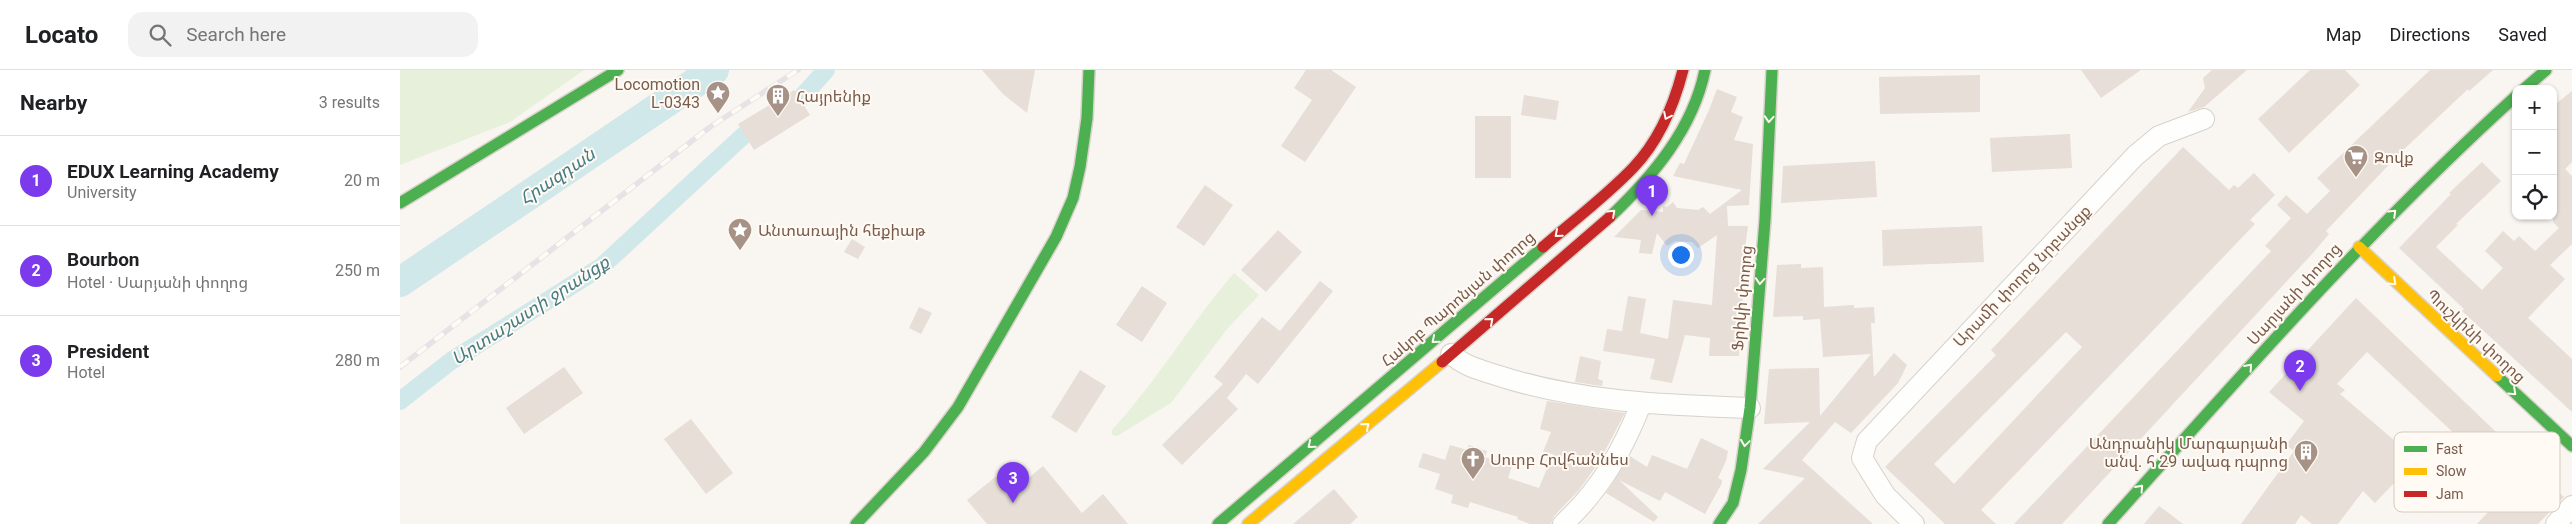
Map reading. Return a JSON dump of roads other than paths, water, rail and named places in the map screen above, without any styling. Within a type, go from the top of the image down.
[{"type":"main road","points":[[400,203],[618,70]]},
{"type":"main road","points":[[856,524],[898,482],[939,432],[970,388],[1057,236],[1073,197],[1082,157],[1088,103],[1089,70]]},
{"type":"main road","name":"Հակոբ Պարոնյան փողոց","points":[[1218,524],[1485,298],[1632,168],[1647,151],[1661,128],[1676,96],[1683,70]]},
{"type":"main road","points":[[1248,524],[1546,273],[1636,190],[1665,156],[1684,128],[1695,103],[1705,70]]},
{"type":"main road","name":"Ֆրիկի փողոց","points":[[1719,524],[1733,502],[1741,470],[1750,408],[1765,220],[1772,70]]},
{"type":"main road","points":[[2529,85],[2546,70]]},
{"type":"main road","name":"Սարյանի փողոց","points":[[2108,524],[2359,248],[2484,124],[2512,100]]},
{"type":"main road","name":"Պուշկինի փողոց","points":[[2359,248],[2557,432]]},
{"type":"main road","name":"Պուշկինի փողոց","points":[[2560,435],[2572,446]]},
{"type":"street","name":"Արամի փողոց նրբանցք","points":[[1914,524],[1885,495],[1862,458],[1866,441],[2135,156],[2159,136],[2204,119]]},
{"type":"street","points":[[1451,354],[1458,360],[1473,367],[1534,387],[1641,404],[1750,408]]},
{"type":"street","points":[[1563,524],[1587,502],[1610,468],[1629,434],[1641,404]]},
{"type":"street","points":[[2556,524],[2572,506]]},
{"type":"waterway","name":"Հրազդան","points":[[400,282],[714,70]]},
{"type":"waterway","points":[[800,99],[826,70]]},
{"type":"waterway","name":"Արտաշատի ջրանցք","points":[[400,401],[451,361],[601,267],[744,135]]},
{"type":"railway","points":[[400,367],[710,127],[798,70]]},
{"type":"place","name":"Locomotion L-0343","points":[[718,114]]},
{"type":"place","name":"Հայրենիք","points":[[778,117]]},
{"type":"place","name":"Զովք","points":[[2356,178]]},
{"type":"place","name":"EDUX Learning Academy","points":[[1652,216]]},
{"type":"place","name":"Անտառային հեքիաթ","points":[[740,251]]},
{"type":"place","name":"Bourbon","points":[[2300,391]]},
{"type":"place","name":"Անդրանիկ Մարգարյանի անվ. հ 29 ավագ դպրոց","points":[[2306,473]]},
{"type":"place","name":"Սուրբ Հովհաննես","points":[[1473,480]]},
{"type":"place","name":"President","points":[[1013,503]]}]
